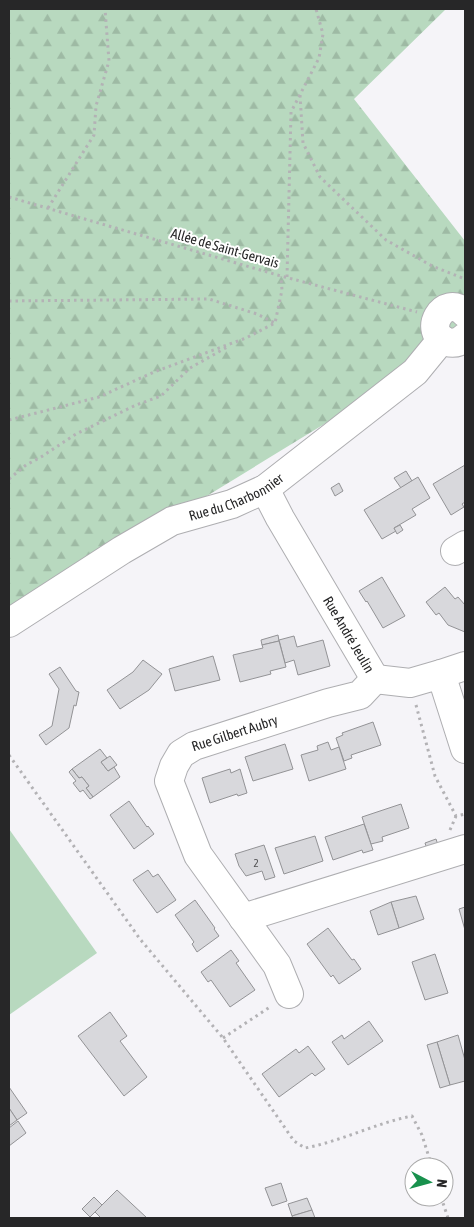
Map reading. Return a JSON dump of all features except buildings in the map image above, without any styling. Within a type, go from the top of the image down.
[{"type":"street","points":[[448,331],[441,312],[447,308],[454,308],[465,313]]},
{"type":"street","name":"Rue du Charbonnier","points":[[9,624],[122,550],[172,521],[232,504],[265,489],[415,372],[448,331]]},
{"type":"street","name":"Rue André Jeulin","points":[[265,489],[280,518],[375,679],[410,683],[453,670],[465,749]]},
{"type":"street","name":"Rue Gilbert Aubry","points":[[289,994],[277,965],[198,855],[169,781],[174,766],[181,754],[194,746],[328,703],[360,695],[375,679]]},
{"type":"street","points":[[243,918],[465,849]]},
{"type":"path","points":[[48,208],[94,135],[96,106],[109,61],[105,9]]},
{"type":"path","points":[[286,277],[291,112],[319,58],[323,34],[316,9]]},
{"type":"path","points":[[300,94],[303,143],[320,177],[386,240],[432,266],[465,279]]},
{"type":"path","name":"Allée de Saint-Gervais","points":[[9,197],[286,277],[448,331]]},
{"type":"path","points":[[275,323],[282,290],[281,276]]},
{"type":"path","points":[[9,301],[209,299],[257,314],[275,323]]},
{"type":"path","points":[[9,420],[99,397],[154,372],[246,338],[275,323]]},
{"type":"path","points":[[9,479],[26,465],[76,434],[136,405],[161,396],[190,368],[235,342]]},
{"type":"path","points":[[410,683],[435,776],[456,816],[465,814]]},
{"type":"path","points":[[9,755],[140,939],[223,1038],[294,1141],[305,1148],[321,1145],[394,1120],[412,1116],[422,1135],[429,1157]]},
{"type":"path","points":[[223,1038],[289,994]]},
{"type":"green space","points":[[9,9],[446,9],[354,99],[465,241],[465,338],[9,617]]},
{"type":"green space","points":[[9,829],[97,953],[9,1015]]}]
